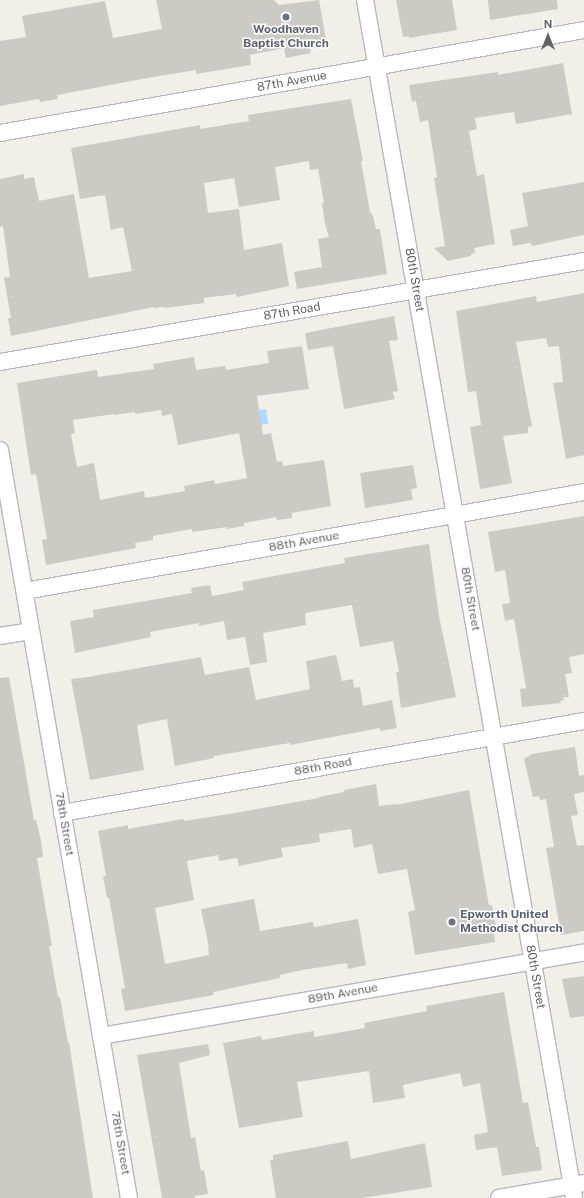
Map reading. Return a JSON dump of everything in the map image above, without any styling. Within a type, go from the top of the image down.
[{"type":"street","name":"80th Street","points":[[365,0],[378,67],[533,962],[577,1189]]},
{"type":"street","name":"87th Avenue","points":[[0,133],[584,30]]},
{"type":"street","name":"87th Road","points":[[0,362],[584,261]]},
{"type":"street","name":"78th Street","points":[[0,450],[129,1198]]},
{"type":"street","name":"88th Avenue","points":[[25,591],[584,492]]},
{"type":"street","points":[[0,636],[31,631]]},
{"type":"street","name":"88th Road","points":[[62,813],[584,721]]},
{"type":"street","name":"89th Avenue","points":[[101,1036],[584,953]]},
{"type":"street","points":[[499,1198],[577,1189]]},
{"type":"water","points":[[266,409],[268,424],[242,427],[240,413]]},
{"type":"building","points":[[156,0],[274,0],[279,5],[319,0],[327,45],[310,48],[311,53],[286,58],[284,48],[250,55],[251,65],[196,74],[196,70],[153,77],[57,95],[58,99],[40,102],[39,99],[0,106],[0,41],[26,37],[22,16],[105,1],[113,38],[162,29]]},
{"type":"building","points":[[396,0],[452,0],[457,30],[409,38],[409,36],[403,37]]},
{"type":"building","points":[[488,0],[557,0],[558,9],[490,20]]},
{"type":"building","points":[[563,63],[572,114],[516,124],[514,112],[475,118],[477,129],[469,131],[477,176],[484,174],[495,244],[474,248],[475,253],[471,254],[471,256],[448,261],[434,248],[445,246],[434,178],[437,177],[428,120],[420,122],[416,101],[412,102],[409,85],[498,72],[498,75]]},
{"type":"building","points":[[351,99],[363,161],[361,161],[370,212],[373,216],[376,229],[380,229],[387,274],[297,289],[294,272],[322,267],[318,239],[329,237],[325,224],[322,203],[324,203],[318,169],[310,170],[309,161],[275,167],[280,200],[239,207],[234,178],[204,183],[208,213],[239,209],[244,250],[282,243],[289,286],[237,297],[236,294],[204,298],[204,303],[165,308],[154,307],[11,336],[8,318],[11,318],[4,278],[10,277],[3,226],[0,227],[0,179],[24,174],[24,179],[34,177],[39,201],[74,194],[89,278],[132,271],[123,227],[111,230],[105,195],[80,199],[71,148],[200,125],[200,129],[249,121],[248,115]]},
{"type":"building","points":[[584,182],[584,235],[532,246],[531,243],[513,246],[510,230],[528,226],[522,193]]},
{"type":"building","points":[[584,293],[584,455],[566,459],[553,383],[563,382],[559,346],[548,347],[546,338],[516,342],[532,426],[528,427],[528,433],[503,436],[512,483],[480,489],[470,427],[481,425],[476,391],[468,392],[456,311],[536,296],[537,302]]},
{"type":"building","points":[[394,316],[398,340],[389,341],[398,391],[393,392],[395,399],[344,409],[333,346],[308,350],[305,333]]},
{"type":"building","points":[[302,346],[309,389],[257,396],[263,435],[271,433],[277,462],[282,461],[283,466],[324,460],[331,506],[292,513],[292,518],[277,520],[276,517],[244,523],[244,526],[227,529],[227,527],[192,532],[192,529],[153,536],[153,540],[135,543],[136,548],[46,565],[42,540],[47,539],[36,474],[31,475],[17,383],[97,370],[98,377],[154,369],[153,364],[194,357],[196,370],[225,366],[226,370],[269,363],[267,351]],"holes":[[[161,410],[162,416],[172,414],[178,445],[239,433],[247,478],[215,484],[214,480],[184,486],[185,491],[145,498],[144,491],[100,500],[94,463],[77,467],[71,434],[75,433],[73,420],[114,414],[135,412],[135,414]]]},
{"type":"building","points":[[413,465],[417,488],[411,489],[413,500],[365,508],[360,473]]},
{"type":"building","points":[[584,516],[584,654],[569,657],[572,673],[565,674],[569,697],[563,697],[564,700],[560,701],[561,703],[522,707],[520,689],[526,688],[514,619],[505,621],[502,604],[510,603],[505,570],[495,572],[488,532]]},
{"type":"building","points":[[429,544],[439,616],[456,697],[401,708],[396,672],[399,672],[393,641],[360,647],[352,605],[305,613],[306,625],[263,633],[267,662],[250,665],[245,637],[227,640],[224,621],[199,626],[199,623],[150,632],[151,637],[75,653],[70,621],[94,617],[93,610],[192,593],[191,588],[210,585],[212,596],[244,590],[242,582],[345,563],[344,558]]},
{"type":"building","points":[[336,655],[342,681],[353,679],[354,688],[360,687],[363,706],[392,700],[397,728],[380,731],[380,728],[290,745],[290,743],[271,746],[214,756],[214,758],[175,766],[167,719],[137,725],[144,770],[90,780],[71,679],[201,657],[205,675],[249,667],[256,700],[310,689],[306,661]]},
{"type":"building","points":[[9,677],[34,820],[36,820],[41,840],[43,857],[37,858],[52,946],[49,946],[58,997],[60,997],[68,1043],[69,1042],[93,1198],[0,1198],[0,678]]},
{"type":"building","points":[[575,747],[579,776],[584,775],[584,792],[574,794],[578,815],[571,816],[577,846],[584,845],[584,931],[561,935],[546,848],[554,847],[546,799],[540,800],[539,796],[533,797],[524,759],[532,754]]},
{"type":"building","points":[[376,784],[379,806],[396,805],[469,790],[489,906],[492,905],[497,932],[494,933],[495,942],[415,955],[408,912],[415,910],[407,869],[378,874],[372,844],[354,848],[351,829],[319,834],[320,842],[281,848],[283,857],[239,866],[237,858],[219,861],[218,855],[187,861],[194,900],[155,908],[165,964],[209,955],[201,909],[254,899],[260,931],[313,922],[314,927],[358,919],[366,965],[348,969],[347,963],[302,970],[280,975],[280,978],[213,992],[214,995],[125,1011],[121,989],[125,988],[109,898],[107,898],[103,876],[106,876],[98,831],[128,825],[128,829],[183,819],[184,821],[229,814],[319,798],[344,792],[344,790]]},
{"type":"building","points":[[584,976],[584,1016],[570,1018],[562,979]]},
{"type":"building","points":[[504,992],[523,1103],[528,1102],[536,1147],[539,1147],[542,1170],[502,1176],[497,1147],[476,1150],[474,1135],[488,1132],[480,1083],[463,1087],[460,1073],[403,1085],[405,1098],[373,1103],[369,1071],[297,1082],[303,1117],[239,1128],[223,1043],[261,1036],[262,1040],[314,1031],[314,1037],[365,1028],[364,1023],[427,1011],[426,1006]]},
{"type":"building","points":[[208,1044],[210,1055],[179,1063],[191,1138],[195,1137],[201,1171],[204,1170],[208,1194],[195,1196],[195,1198],[162,1198],[137,1055]]},
{"type":"building","points":[[348,1141],[351,1159],[425,1143],[432,1187],[362,1198],[276,1198],[270,1160],[273,1160],[273,1155]]},
{"type":"place","name":"Woodhaven Baptist Church","points":[[286,17]]},
{"type":"place","name":"Epworth United Methodist Church","points":[[452,922]]}]
